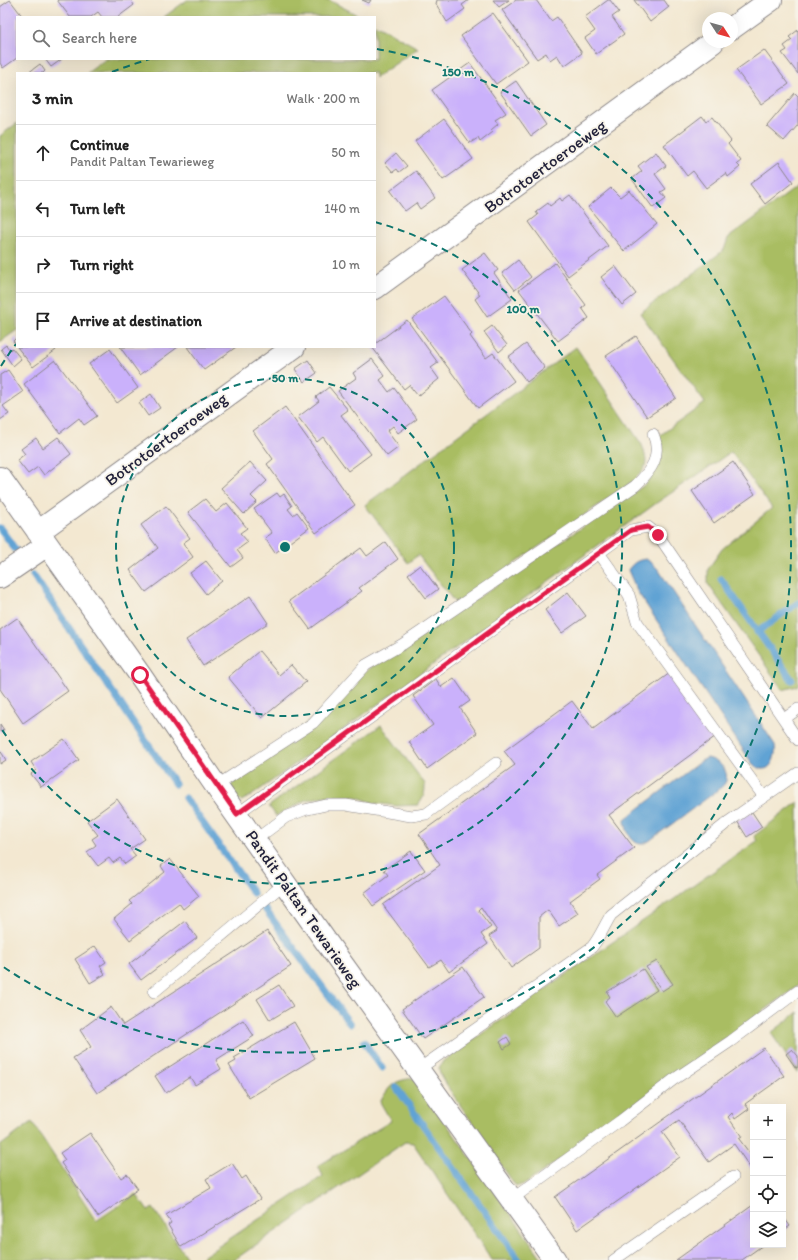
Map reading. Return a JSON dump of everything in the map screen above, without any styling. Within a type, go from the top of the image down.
[{"type":"street","points":[[738,24],[771,0]]},
{"type":"street","name":"Botrotoertoeroeweg","points":[[376,287],[706,48]]},
{"type":"street","name":"Botrotoertoeroeweg","points":[[0,577],[42,538],[293,348]]},
{"type":"street","name":"Pandit Paltan Tewarieweg","points":[[0,478],[140,675],[216,786],[555,1260]]},
{"type":"lane","points":[[216,786],[313,723],[366,665],[403,644],[635,486],[645,476],[656,459],[658,444],[653,434]]},
{"type":"lane","points":[[237,814],[631,530],[648,527],[658,535],[798,740]]},
{"type":"lane","points":[[599,553],[629,595],[637,622],[764,797]]},
{"type":"lane","points":[[784,719],[798,709]]},
{"type":"lane","points":[[255,840],[286,817],[304,810],[326,805],[346,805],[410,816],[426,814],[496,763]]},
{"type":"lane","points":[[419,1069],[592,947],[598,940],[606,922],[611,915],[728,822],[798,774]]},
{"type":"lane","points":[[154,992],[285,883]]},
{"type":"lane","points":[[512,1199],[620,1121],[673,1080],[731,1041],[798,992]]},
{"type":"lane","points":[[614,1260],[733,1177]]},
{"type":"green space","points":[[187,0],[329,0],[359,16],[165,16]]},
{"type":"green space","points":[[376,25],[418,48],[376,77],[376,72],[88,72],[105,60],[376,60]]},
{"type":"green space","points":[[16,124],[16,331],[0,342],[0,136]]},
{"type":"green space","points":[[798,186],[797,686],[783,690],[708,584],[708,569],[722,549],[772,508],[731,452],[658,502],[251,796],[241,801],[235,799],[228,788],[248,770],[271,754],[374,664],[417,639],[646,484],[661,458],[663,445],[659,436],[705,403],[640,313],[724,250],[728,238]]},
{"type":"green space","points":[[576,347],[642,445],[646,458],[644,469],[632,482],[456,604],[418,555],[408,563],[365,505]]},
{"type":"green space","points":[[381,725],[425,784],[424,795],[418,805],[397,806],[374,803],[354,796],[326,796],[306,800],[276,816],[269,806]]},
{"type":"green space","points":[[798,802],[798,986],[527,1183],[518,1186],[515,1185],[445,1083],[440,1074],[439,1068],[443,1061],[757,841],[754,836]]},
{"type":"green space","points":[[798,1012],[798,1073],[771,1033]]},
{"type":"green space","points":[[414,1078],[543,1260],[492,1260],[413,1143],[405,1142],[234,1260],[198,1260],[323,1176],[318,1166],[391,1121],[380,1102],[393,1084],[401,1080]]},
{"type":"green space","points":[[32,1122],[96,1221],[136,1194],[148,1211],[153,1208],[188,1260],[0,1260],[0,1146]]},
{"type":"water","points":[[646,559],[658,569],[775,745],[773,762],[767,768],[763,769],[752,763],[637,591],[628,570],[636,562]]},
{"type":"water","points":[[707,758],[715,761],[725,770],[726,779],[724,785],[649,841],[643,844],[635,842],[626,827],[625,819]]},
{"type":"building","points":[[10,0],[22,16],[16,16],[16,59],[3,68],[0,63],[0,7]]},
{"type":"building","points":[[57,0],[131,0],[134,5],[119,16],[101,16],[98,12],[92,16],[69,16]]},
{"type":"building","points":[[362,0],[371,0],[369,3]]},
{"type":"building","points":[[437,0],[469,0],[462,5],[465,9],[447,22],[436,4]]},
{"type":"building","points":[[493,0],[509,0],[499,7]]},
{"type":"building","points":[[516,0],[536,0],[551,21],[557,17],[582,53],[564,66],[557,55],[550,60],[546,53],[537,59],[502,10]]},
{"type":"building","points":[[610,0],[619,12],[612,17],[624,34],[596,54],[585,38],[595,31],[585,17]]},
{"type":"building","points":[[634,0],[664,0],[669,7],[650,22]]},
{"type":"building","points":[[493,13],[528,61],[496,84],[461,36]]},
{"type":"building","points":[[798,30],[798,74],[782,53],[787,50],[784,46],[792,40],[789,37]]},
{"type":"building","points":[[764,50],[789,84],[761,104],[736,70]]},
{"type":"building","points":[[46,60],[61,60],[51,67]]},
{"type":"building","points":[[470,63],[506,113],[495,120],[498,124],[491,130],[493,132],[480,142],[478,138],[470,143],[432,90]]},
{"type":"building","points":[[40,64],[45,71],[44,72],[29,72]]},
{"type":"building","points":[[516,81],[546,125],[531,136],[500,92]]},
{"type":"building","points":[[795,93],[798,96],[798,125],[784,141],[767,126]]},
{"type":"building","points":[[702,116],[706,121],[712,117],[731,141],[728,144],[741,161],[737,164],[740,167],[728,177],[726,173],[706,188],[693,171],[687,176],[664,145]]},
{"type":"building","points":[[444,119],[473,159],[443,180],[415,141]]},
{"type":"building","points":[[656,152],[666,166],[655,174],[666,189],[661,192],[666,198],[653,208],[632,179],[642,171],[638,166]]},
{"type":"building","points":[[396,153],[407,166],[399,172],[397,169],[393,172],[385,163]]},
{"type":"building","points":[[779,162],[793,182],[765,204],[750,184]]},
{"type":"building","points":[[416,171],[435,198],[420,209],[416,203],[405,211],[390,191]]},
{"type":"building","points":[[611,188],[620,197],[629,190],[657,224],[624,251],[588,207]]},
{"type":"building","points":[[570,195],[608,246],[568,276],[529,222],[538,215],[536,212],[548,203],[550,206],[560,198],[562,201]]},
{"type":"building","points":[[485,253],[498,270],[494,273],[512,299],[487,317],[475,299],[480,295],[462,270]]},
{"type":"building","points":[[518,260],[531,277],[515,290],[502,273]]},
{"type":"building","points":[[555,263],[586,305],[582,308],[589,318],[558,341],[519,290]]},
{"type":"building","points":[[615,266],[636,294],[622,305],[601,277]]},
{"type":"building","points":[[444,296],[472,334],[470,336],[486,358],[493,353],[514,381],[478,408],[412,319]]},
{"type":"building","points":[[407,320],[438,363],[431,368],[439,379],[418,396],[409,385],[404,389],[373,348],[376,348],[376,343]]},
{"type":"building","points":[[492,326],[507,345],[499,352],[484,332]]},
{"type":"building","points":[[636,336],[676,398],[647,417],[606,356]]},
{"type":"building","points":[[16,338],[16,345],[13,341]]},
{"type":"building","points":[[526,344],[545,368],[527,382],[508,357]]},
{"type":"building","points":[[6,345],[10,350],[12,348],[21,359],[13,366],[1,349]]},
{"type":"building","points":[[18,348],[55,348],[56,350],[33,367]]},
{"type":"building","points":[[121,348],[177,348],[140,375]]},
{"type":"building","points":[[188,348],[235,348],[204,370]]},
{"type":"building","points":[[110,349],[138,388],[117,403],[89,364]]},
{"type":"building","points":[[372,359],[385,376],[380,380],[389,392],[394,388],[417,419],[398,433],[393,426],[387,431],[399,447],[387,456],[338,391],[356,378],[353,373]]},
{"type":"building","points":[[55,360],[97,416],[84,425],[79,418],[60,433],[24,384]]},
{"type":"building","points":[[308,360],[317,373],[304,382],[295,369]]},
{"type":"building","points":[[8,370],[23,392],[3,406],[9,414],[0,420],[0,375]]},
{"type":"building","points":[[329,387],[348,410],[341,415],[371,454],[348,471],[323,437],[317,442],[298,417],[319,401],[316,397]]},
{"type":"building","points":[[151,394],[160,408],[148,416],[139,403]]},
{"type":"building","points":[[285,407],[355,505],[316,533],[267,464],[273,459],[253,431]]},
{"type":"building","points":[[58,437],[71,454],[44,475],[38,467],[28,474],[17,460],[25,454],[21,449],[36,438],[43,448]]},
{"type":"building","points":[[250,462],[267,481],[251,496],[257,502],[244,514],[221,488]]},
{"type":"building","points":[[733,462],[755,494],[714,523],[692,491]]},
{"type":"building","points":[[277,493],[280,497],[284,494],[292,506],[288,509],[293,515],[297,512],[309,528],[275,553],[265,538],[272,533],[254,509]]},
{"type":"building","points":[[205,499],[216,512],[227,503],[247,528],[240,533],[248,542],[237,550],[243,558],[231,567],[188,512]]},
{"type":"building","points":[[166,506],[190,538],[183,543],[193,557],[146,592],[130,570],[158,548],[141,525]]},
{"type":"building","points":[[386,542],[398,559],[359,588],[362,591],[310,629],[289,601],[361,548],[367,556]]},
{"type":"building","points":[[206,561],[222,581],[206,594],[190,573]]},
{"type":"building","points":[[420,565],[438,589],[426,598],[408,574]]},
{"type":"building","points":[[568,592],[586,616],[562,633],[545,610]]},
{"type":"building","points":[[250,596],[268,623],[203,666],[186,640]]},
{"type":"building","points":[[17,618],[68,691],[23,723],[0,689],[0,630]]},
{"type":"building","points":[[259,651],[279,675],[291,665],[306,682],[262,718],[228,677]]},
{"type":"building","points":[[670,673],[716,736],[609,815],[634,848],[597,875],[600,879],[570,901],[578,913],[559,926],[548,910],[539,917],[539,948],[511,968],[489,936],[497,931],[481,907],[478,910],[491,927],[481,934],[488,944],[449,972],[441,960],[429,967],[383,905],[440,865],[419,834],[515,765],[504,751],[572,701],[593,729]]},
{"type":"building","points":[[454,678],[470,701],[460,708],[477,733],[427,769],[409,742],[433,725],[413,696],[436,679],[441,687]]},
{"type":"building","points":[[0,724],[4,730],[0,732]]},
{"type":"building","points":[[64,739],[79,760],[41,787],[31,774],[36,770],[31,762]]},
{"type":"building","points":[[0,750],[6,760],[0,764]]},
{"type":"building","points":[[117,799],[145,839],[130,849],[136,856],[125,864],[120,858],[113,863],[109,858],[98,866],[87,852],[96,845],[92,839],[98,835],[87,821]]},
{"type":"building","points":[[752,812],[762,827],[747,837],[737,821]]},
{"type":"building","points":[[411,851],[425,870],[373,906],[364,893],[388,875],[384,870]]},
{"type":"building","points":[[170,859],[199,896],[183,909],[179,903],[130,940],[114,919],[132,904],[129,901],[165,872],[161,866]]},
{"type":"building","points":[[185,921],[197,938],[141,980],[129,964]]},
{"type":"building","points":[[267,931],[291,966],[97,1093],[73,1058],[91,1047],[80,1030],[111,1007],[123,1025]]},
{"type":"building","points":[[95,946],[106,962],[100,966],[105,974],[90,983],[75,959]]},
{"type":"building","points":[[657,961],[673,984],[662,991],[646,967]]},
{"type":"building","points":[[463,967],[484,997],[423,1039],[402,1009]]},
{"type":"building","points":[[643,969],[657,990],[616,1017],[605,1001],[610,997],[607,992]]},
{"type":"building","points":[[279,985],[293,1006],[270,1020],[257,999]]},
{"type":"building","points":[[243,1020],[254,1036],[216,1060],[221,1069],[195,1085],[190,1077],[166,1093],[155,1076]]},
{"type":"building","points":[[294,1022],[315,1058],[249,1098],[229,1065],[236,1061],[234,1058]]},
{"type":"building","points":[[507,1037],[511,1044],[504,1049],[500,1042]]},
{"type":"building","points":[[764,1048],[784,1076],[745,1104],[749,1109],[735,1119],[732,1113],[728,1117],[742,1137],[739,1139],[750,1154],[750,1168],[734,1144],[709,1162],[679,1120],[662,1132],[680,1157],[577,1230],[555,1197]]},
{"type":"building","points":[[792,1049],[798,1056],[798,1067],[796,1068],[786,1054]]},
{"type":"building","points":[[90,1133],[121,1178],[127,1174],[138,1189],[98,1217],[61,1163],[65,1160],[60,1153]]},
{"type":"building","points":[[232,1163],[242,1179],[246,1176],[260,1199],[181,1247],[168,1225],[171,1223],[166,1215],[211,1188],[206,1179]]},
{"type":"building","points":[[750,1207],[750,1248],[759,1248],[742,1260],[676,1260]]},
{"type":"building","points":[[786,1220],[790,1226],[786,1229]]},
{"type":"waterway","points":[[0,528],[15,549]]},
{"type":"waterway","points":[[33,575],[175,784]]},
{"type":"waterway","points":[[721,579],[792,680]]},
{"type":"waterway","points":[[757,632],[798,603]]},
{"type":"waterway","points":[[185,798],[253,893]]},
{"type":"waterway","points":[[262,905],[350,1024]]},
{"type":"waterway","points":[[364,1042],[382,1068]]},
{"type":"waterway","points":[[396,1087],[519,1260]]},
{"type":"route","points":[[140,675],[237,814],[631,530],[648,527],[658,535]]}]
